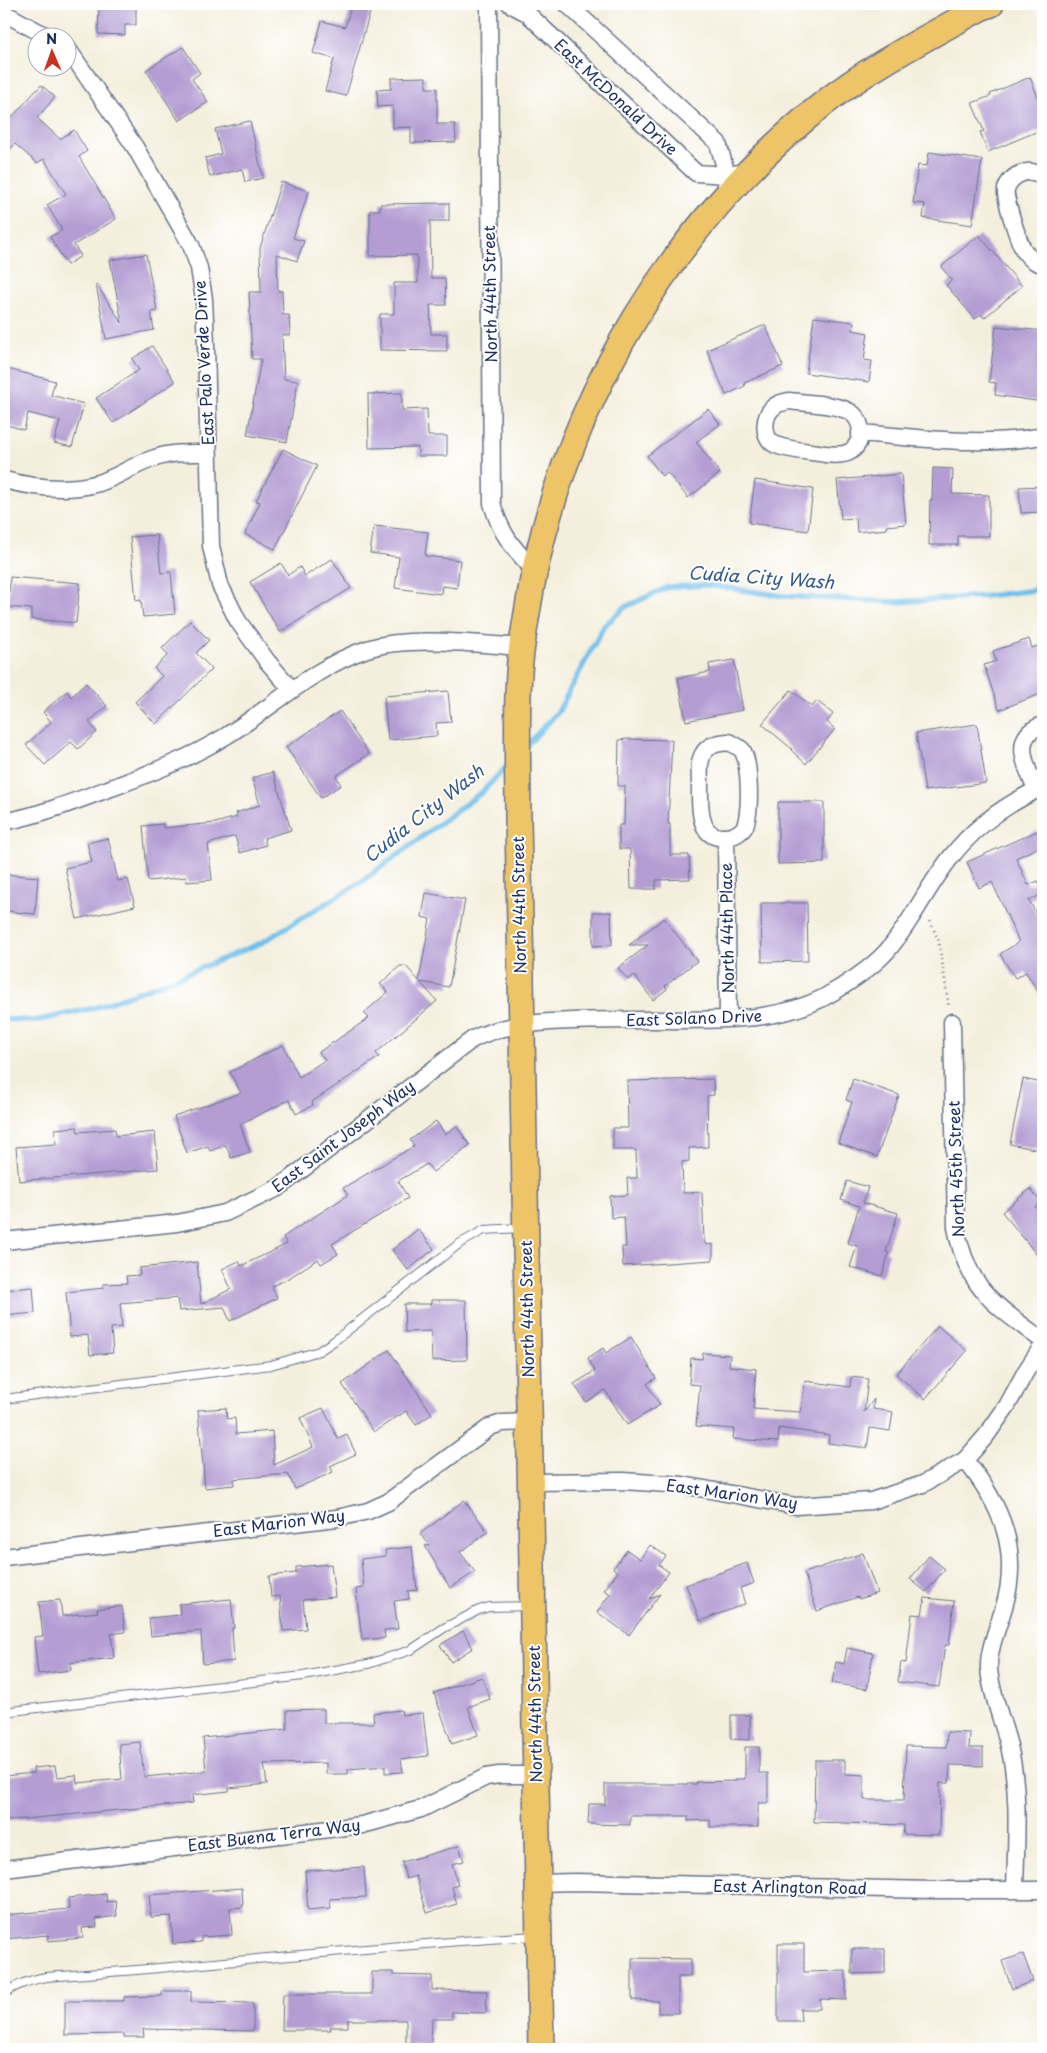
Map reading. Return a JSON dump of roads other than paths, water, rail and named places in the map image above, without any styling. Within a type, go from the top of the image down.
[{"type":"main road","points":[[734,181],[794,128],[832,98],[885,61],[980,8],[991,4]]},
{"type":"main road","name":"North 44th Street","points":[[541,2049],[518,818],[519,672],[535,571],[546,523],[562,470],[585,414],[626,333],[676,258],[734,181]]},
{"type":"street","name":"North 44th Street","points":[[489,4],[492,503],[495,515],[510,546],[535,571]]},
{"type":"street","name":"East McDonald Drive","points":[[510,4],[527,13],[696,173],[734,181]]},
{"type":"street","points":[[567,4],[718,142],[734,181]]},
{"type":"street","points":[[4,14],[31,28]]},
{"type":"street","name":"East Palo Verde Drive","points":[[78,64],[135,147],[191,245],[199,268],[204,308],[211,546],[220,585],[238,622],[267,661],[292,690]]},
{"type":"street","points":[[1043,177],[1041,174],[1026,171],[1013,177],[1006,190],[1007,205],[1024,251],[1034,262],[1043,264]]},
{"type":"street","points":[[789,401],[839,408],[853,413],[861,426],[860,433],[860,440],[850,451],[836,455],[787,449],[773,443],[765,431],[766,416],[775,405],[789,401]]},
{"type":"street","points":[[860,433],[968,441],[999,441],[1043,436]]},
{"type":"street","points":[[4,480],[37,488],[70,488],[98,483],[155,458],[183,452],[208,453]]},
{"type":"street","points":[[4,822],[58,808],[155,772],[192,756],[227,736],[318,671],[368,648],[398,642],[522,647]]},
{"type":"street","points":[[1040,788],[1022,756],[1025,737],[1031,730],[1043,725]]},
{"type":"street","name":"North 44th Place","points":[[729,742],[742,750],[748,763],[748,812],[745,827],[734,837],[726,837],[719,838],[706,830],[700,817],[700,767],[703,753],[714,743],[729,742]]},
{"type":"street","name":"East Solano Drive","points":[[522,1024],[568,1021],[728,1019],[788,1012],[823,997],[857,976],[886,952],[910,920],[952,855],[978,828],[1009,803],[1040,788]]},
{"type":"street","name":"North 44th Place","points":[[726,837],[728,1019]]},
{"type":"street","name":"North 45th Street","points":[[952,1022],[956,1227],[960,1250],[966,1266],[979,1287],[1004,1312],[1043,1343]]},
{"type":"street","name":"East Saint Joseph Way","points":[[4,1240],[177,1223],[225,1212],[278,1188],[473,1039],[487,1032],[522,1024]]},
{"type":"street","name":"East Marion Way","points":[[530,1482],[623,1481],[683,1485],[796,1506],[871,1501],[923,1484],[965,1460],[1002,1414],[1043,1343]]},
{"type":"street","name":"East Marion Way","points":[[4,1557],[337,1518],[368,1511],[388,1502],[490,1427],[502,1423],[529,1422]]},
{"type":"street","points":[[965,1460],[981,1479],[1001,1514],[1009,1545],[1010,1575],[1007,1598],[991,1651],[989,1668],[1010,1750],[1016,1798],[1014,1889]]},
{"type":"street","name":"East Buena Terra Way","points":[[4,1868],[362,1825],[421,1809],[486,1778],[500,1774],[536,1774]]},
{"type":"street","name":"East Arlington Road","points":[[537,1883],[575,1882],[932,1890],[1043,1890]]},
{"type":"lane","points":[[4,1400],[272,1365],[319,1350],[334,1341],[459,1244],[484,1230],[525,1228]]},
{"type":"lane","points":[[4,1712],[303,1676],[368,1664],[411,1650],[444,1628],[479,1610],[489,1607],[532,1606]]},
{"type":"lane","points":[[4,1994],[11,1988],[27,1981],[46,1977],[227,1963],[377,1947],[538,1936]]},
{"type":"waterway","name":"Cudia City Wash","points":[[525,747],[558,712],[604,626],[625,607],[668,587],[708,585],[784,596],[896,602],[986,596],[1043,589]]},
{"type":"waterway","name":"Cudia City Wash","points":[[4,1019],[34,1021],[94,1008],[174,979],[261,943],[361,882],[482,792],[510,763]]}]
